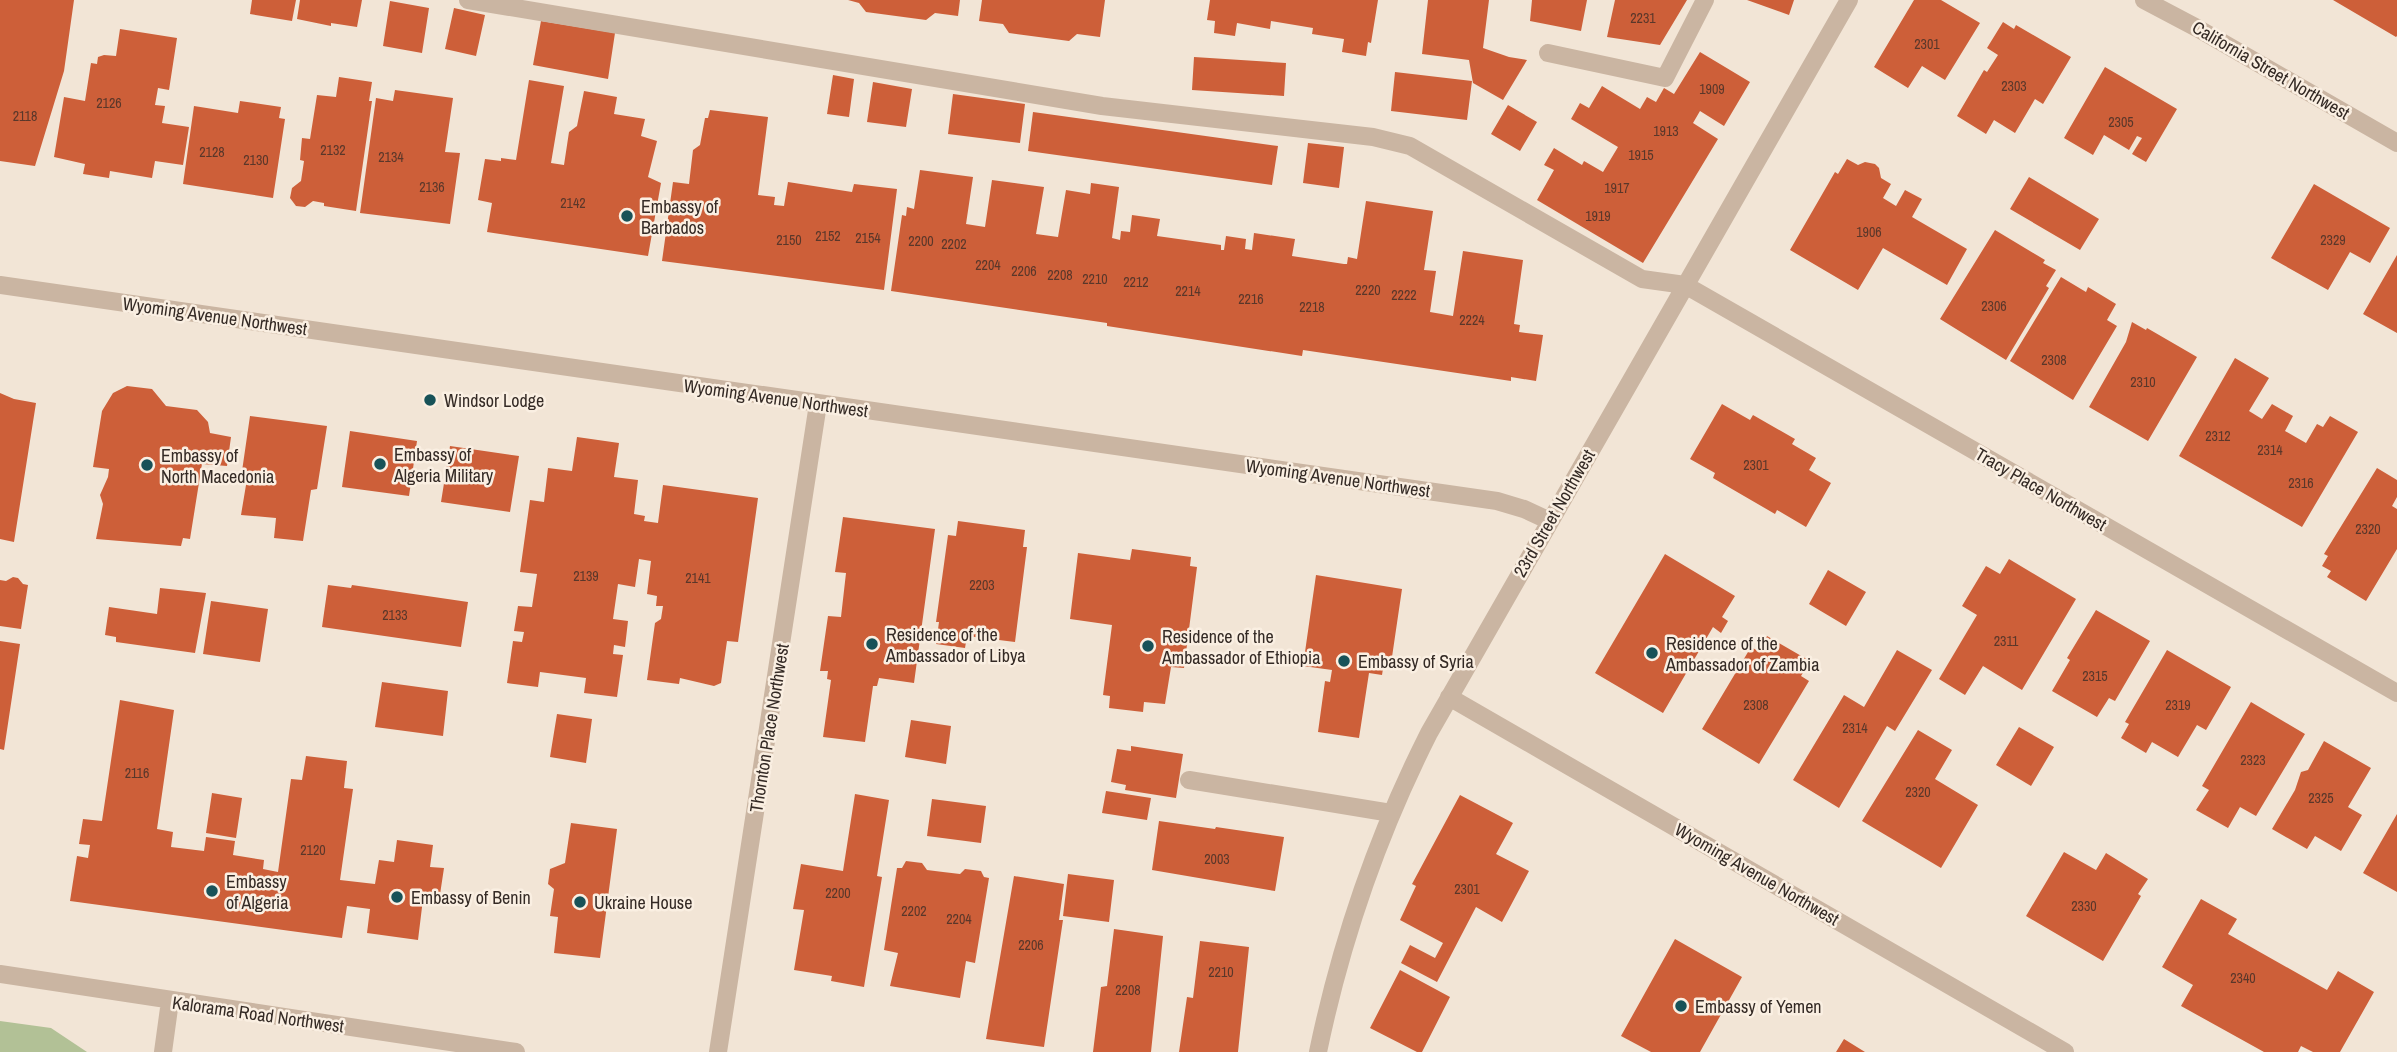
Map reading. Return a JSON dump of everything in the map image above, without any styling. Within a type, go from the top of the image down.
[{"type":"street","points":[[468,0],[1102,106],[1391,141],[1410,146],[1642,279],[1685,285]]},
{"type":"street","points":[[1548,52],[1665,78],[1705,0]]},
{"type":"street","name":"23rd Street Northwest","points":[[1318,1052],[1332,989],[1351,927],[1391,813],[1409,772],[1449,696],[1849,0]]},
{"type":"street","name":"California Street Northwest","points":[[2144,0],[2397,142]]},
{"type":"street","name":"Wyoming Avenue Northwest","points":[[0,285],[1497,501],[1550,521]]},
{"type":"street","name":"Tracy Place Northwest","points":[[1685,285],[2397,694]]},
{"type":"street","name":"Thornton Place Northwest","points":[[718,1052],[818,404]]},
{"type":"street","name":"Wyoming Avenue Northwest","points":[[1449,696],[2064,1052]]},
{"type":"street","points":[[1189,780],[1391,813]]},
{"type":"street","name":"Kalorama Road Northwest","points":[[0,974],[482,1049],[516,1052]]},
{"type":"street","points":[[163,1052],[170,1001]]},
{"type":"green space","points":[[0,1021],[51,1028],[87,1052],[0,1052]]},
{"type":"building","points":[[0,0],[74,0],[64,71],[35,166],[0,161]]},
{"type":"building","points":[[252,0],[296,0],[292,21],[250,14]]},
{"type":"building","points":[[300,0],[362,0],[357,27],[331,23],[331,26],[297,19]]},
{"type":"building","points":[[848,0],[960,0],[958,16],[935,13],[926,20],[866,12],[859,3]]},
{"type":"building","points":[[982,0],[1105,0],[1100,37],[1077,34],[1069,41],[1009,33],[1003,24],[979,21]]},
{"type":"building","points":[[1210,0],[1378,0],[1371,43],[1368,42],[1366,56],[1342,52],[1344,39],[1312,34],[1313,28],[1271,21],[1270,29],[1237,23],[1235,36],[1214,33],[1215,21],[1207,20]]},
{"type":"building","points":[[1428,0],[1489,0],[1483,48],[1527,60],[1503,100],[1473,83],[1469,60],[1422,54]]},
{"type":"building","points":[[1532,0],[1587,0],[1581,31],[1530,21]]},
{"type":"building","points":[[1615,0],[1687,0],[1660,45],[1607,37]]},
{"type":"building","points":[[1747,0],[1794,0],[1789,15]]},
{"type":"building","points":[[1914,0],[1941,0],[1980,23],[1945,80],[1922,66],[1908,88],[1874,67]]},
{"type":"building","points":[[2333,0],[2397,0],[2397,36],[2396,37]]},
{"type":"building","points":[[390,1],[429,8],[422,53],[383,46]]},
{"type":"building","points":[[454,8],[485,15],[476,56],[445,49]]},
{"type":"building","points":[[541,21],[615,33],[608,79],[533,65]]},
{"type":"building","points":[[2003,22],[2014,29],[2016,25],[2071,57],[2043,104],[2035,99],[2015,133],[1994,120],[1986,134],[1957,116],[1984,70],[1987,72],[1998,55],[1987,48]]},
{"type":"building","points":[[120,29],[177,38],[169,90],[158,88],[155,105],[165,106],[162,123],[189,127],[183,165],[155,161],[152,178],[110,171],[109,178],[83,174],[85,164],[54,157],[64,97],[85,101],[91,63],[97,64],[98,57],[104,55],[116,56]]},
{"type":"building","points":[[1700,52],[1750,82],[1724,126],[1700,111],[1693,123],[1718,139],[1643,263],[1537,200],[1554,170],[1544,165],[1554,148],[1582,165],[1584,161],[1603,172],[1618,147],[1571,119],[1580,103],[1589,108],[1602,86],[1640,109],[1647,97],[1656,102],[1664,88],[1674,94]]},
{"type":"building","points":[[1194,57],[1286,63],[1284,96],[1192,90]]},
{"type":"building","points":[[2105,67],[2177,109],[2146,162],[2132,154],[2142,138],[2137,136],[2129,150],[2104,135],[2093,155],[2064,138]]},
{"type":"building","points":[[1395,72],[1472,81],[1467,120],[1391,111]]},
{"type":"building","points":[[833,75],[854,79],[849,117],[827,114]]},
{"type":"building","points":[[339,77],[372,82],[369,101],[372,101],[356,211],[324,206],[324,203],[313,201],[305,207],[296,206],[290,198],[292,188],[301,181],[304,161],[300,160],[302,138],[310,139],[317,95],[336,97]]},
{"type":"building","points":[[529,80],[564,86],[551,163],[564,165],[569,132],[577,126],[584,91],[617,97],[614,114],[645,119],[641,136],[657,141],[648,177],[661,183],[648,256],[487,232],[492,203],[478,200],[485,159],[516,160]]},
{"type":"building","points":[[873,82],[912,89],[906,127],[867,122]]},
{"type":"building","points":[[395,90],[453,98],[445,152],[460,153],[450,224],[360,213],[376,98],[393,101]]},
{"type":"building","points":[[953,94],[1025,104],[1020,143],[948,134]]},
{"type":"building","points":[[240,101],[281,107],[279,118],[285,119],[273,198],[183,184],[194,106],[238,113]]},
{"type":"building","points":[[1508,105],[1537,122],[1520,151],[1491,134]]},
{"type":"building","points":[[710,110],[768,117],[758,195],[775,197],[774,205],[784,206],[788,182],[852,192],[854,184],[897,189],[884,290],[662,261],[673,182],[689,184],[693,150],[700,145],[705,118],[708,118]]},
{"type":"building","points":[[1033,112],[1278,146],[1272,185],[1028,151]]},
{"type":"building","points":[[1308,143],[1344,147],[1339,188],[1303,183]]},
{"type":"building","points":[[1847,159],[1858,165],[1865,162],[1875,164],[1879,168],[1881,178],[1891,184],[1883,198],[1896,206],[1905,190],[1922,199],[1912,217],[1967,249],[1947,285],[1883,248],[1858,290],[1790,250],[1835,172],[1838,174]]},
{"type":"building","points":[[920,170],[973,177],[966,224],[985,227],[992,180],[1044,187],[1036,234],[1058,237],[1066,190],[1090,194],[1091,183],[1119,187],[1112,238],[1120,240],[1121,231],[1130,232],[1132,215],[1160,219],[1157,236],[1221,245],[1221,250],[1224,250],[1226,236],[1246,239],[1245,249],[1252,250],[1254,233],[1295,239],[1292,256],[1344,264],[1347,264],[1348,257],[1357,259],[1366,201],[1433,211],[1424,270],[1436,271],[1430,312],[1453,316],[1463,251],[1523,260],[1514,324],[1520,325],[1519,332],[1543,335],[1536,381],[1511,377],[1511,381],[1303,350],[1302,356],[1107,326],[1107,323],[891,291],[902,215],[906,216],[907,207],[914,209]]},
{"type":"building","points":[[2029,177],[2099,219],[2080,250],[2010,209]]},
{"type":"building","points":[[2314,184],[2390,228],[2370,263],[2350,252],[2328,290],[2271,258]]},
{"type":"building","points":[[1995,230],[2045,260],[2043,263],[2056,270],[2046,286],[2049,288],[2006,360],[1940,319]]},
{"type":"building","points":[[2397,255],[2397,333],[2363,314]]},
{"type":"building","points":[[2061,277],[2086,292],[2088,287],[2116,304],[2107,320],[2117,326],[2073,400],[2010,361]]},
{"type":"building","points":[[2132,322],[2197,357],[2148,441],[2089,407],[2126,342]]},
{"type":"building","points":[[2235,358],[2269,378],[2249,411],[2262,419],[2272,404],[2293,416],[2285,431],[2306,443],[2317,424],[2323,427],[2330,416],[2358,432],[2302,527],[2179,456]]},
{"type":"building","name":"Embassy of North Macedonia","points":[[127,386],[152,389],[166,406],[197,410],[208,422],[210,433],[231,437],[227,466],[202,464],[190,539],[183,538],[181,546],[96,539],[103,504],[100,495],[109,469],[93,467],[102,411],[113,393]]},
{"type":"building","points":[[0,393],[36,403],[14,542],[0,539]]},
{"type":"building","points":[[1722,404],[1750,420],[1753,415],[1795,439],[1792,444],[1816,458],[1809,470],[1831,483],[1806,527],[1777,510],[1775,514],[1713,478],[1715,473],[1690,459]]},
{"type":"building","points":[[250,416],[327,426],[317,489],[311,490],[303,541],[274,538],[276,518],[241,515],[247,479],[241,478]]},
{"type":"building","name":"Embassy of Algeria Military","points":[[350,431],[417,441],[409,496],[342,487]]},
{"type":"building","points":[[577,437],[619,443],[614,477],[638,480],[634,514],[645,516],[644,521],[658,523],[663,485],[758,498],[738,642],[727,641],[721,683],[714,686],[680,678],[679,684],[647,680],[655,623],[661,619],[663,606],[656,606],[657,596],[647,594],[651,561],[639,559],[635,587],[618,584],[613,619],[628,621],[625,647],[614,645],[613,654],[623,655],[617,697],[584,693],[586,678],[540,672],[538,687],[507,683],[513,641],[522,642],[524,632],[514,631],[518,606],[532,607],[537,574],[520,572],[530,500],[544,502],[548,468],[572,471]]},
{"type":"building","points":[[450,446],[519,456],[510,512],[441,502]]},
{"type":"building","points":[[2377,468],[2397,480],[2397,497],[2392,506],[2397,509],[2397,549],[2366,601],[2327,577],[2331,571],[2322,566],[2328,556],[2324,554]]},
{"type":"building","name":"Residence of the Ambassador of Libya","points":[[843,517],[935,529],[914,683],[879,678],[877,686],[873,686],[865,742],[823,737],[831,680],[827,679],[828,671],[820,671],[828,616],[841,617],[846,573],[835,572]]},
{"type":"building","points":[[958,521],[1025,530],[1023,547],[1027,547],[1015,642],[967,636],[965,648],[936,644],[939,622],[936,622],[948,535],[956,536]]},
{"type":"building","name":"Residence of the Ambassador of Ethiopia","points":[[1132,549],[1191,557],[1190,566],[1197,567],[1184,668],[1171,667],[1165,704],[1144,702],[1143,712],[1109,708],[1110,696],[1103,695],[1112,625],[1070,619],[1078,553],[1130,560]]},
{"type":"building","name":"Residence of the Ambassador of Zambia","points":[[1665,554],[1735,596],[1722,617],[1728,621],[1721,633],[1713,627],[1663,713],[1595,673]]},
{"type":"building","points":[[2009,559],[2076,599],[2022,690],[1983,666],[1965,695],[1939,679],[1977,615],[1962,606],[1986,566],[2000,574]]},
{"type":"building","points":[[1828,570],[1866,592],[1846,626],[1809,604]]},
{"type":"building","name":"Embassy of Syria","points":[[1316,575],[1402,589],[1392,657],[1385,656],[1382,675],[1369,673],[1359,738],[1318,732],[1325,681],[1330,682],[1332,670],[1303,666]]},
{"type":"building","points":[[13,577],[28,585],[21,629],[0,626],[0,580],[6,581]]},
{"type":"building","points":[[328,585],[351,588],[352,585],[468,602],[461,647],[322,627]]},
{"type":"building","points":[[160,588],[206,593],[195,653],[116,642],[116,637],[105,635],[109,607],[157,614]]},
{"type":"building","points":[[211,601],[268,609],[260,662],[203,654]]},
{"type":"building","points":[[2096,610],[2150,641],[2115,701],[2109,698],[2097,717],[2052,691],[2070,660],[2067,658]]},
{"type":"building","points":[[1767,636],[1810,661],[1801,676],[1809,681],[1759,764],[1702,729],[1751,647],[1758,651]]},
{"type":"building","points":[[0,641],[20,644],[4,750],[0,749]]},
{"type":"building","points":[[1897,650],[1932,670],[1895,731],[1887,726],[1839,808],[1793,780],[1844,695],[1864,707]]},
{"type":"building","points":[[2167,650],[2231,687],[2206,730],[2197,725],[2178,757],[2152,742],[2146,753],[2121,738],[2129,724],[2125,722]]},
{"type":"building","points":[[382,682],[448,691],[443,736],[375,727]]},
{"type":"building","points":[[120,700],[174,710],[157,829],[173,832],[171,847],[204,851],[206,837],[235,841],[233,855],[264,860],[263,869],[278,872],[291,779],[302,780],[306,756],[347,761],[344,788],[353,789],[340,880],[375,884],[379,860],[394,862],[397,840],[433,845],[430,867],[444,868],[439,901],[423,899],[418,940],[367,933],[370,909],[347,906],[342,938],[70,901],[77,856],[88,858],[90,845],[79,844],[83,819],[102,821]]},
{"type":"building","points":[[2251,702],[2305,734],[2256,816],[2240,807],[2228,828],[2196,810],[2209,790],[2202,786]]},
{"type":"building","points":[[557,714],[592,719],[586,763],[550,757]]},
{"type":"building","points":[[911,720],[951,726],[946,764],[905,757]]},
{"type":"building","points":[[2019,727],[2054,747],[2031,786],[1996,765]]},
{"type":"building","points":[[1918,730],[1952,750],[1935,779],[1978,805],[1941,868],[1862,821]]},
{"type":"building","points":[[2324,741],[2371,768],[2348,807],[2362,815],[2341,851],[2315,836],[2307,849],[2272,829],[2295,790],[2301,772],[2308,770]]},
{"type":"building","points":[[1131,746],[1183,754],[1176,798],[1125,790],[1126,785],[1111,782],[1117,749],[1131,751]]},
{"type":"building","points":[[1106,791],[1151,798],[1147,820],[1102,813]]},
{"type":"building","points":[[212,793],[242,798],[236,838],[206,833]]},
{"type":"building","points":[[855,794],[889,800],[877,876],[882,877],[864,987],[831,981],[832,976],[794,970],[804,910],[793,909],[801,864],[843,871]]},
{"type":"building","points":[[1460,795],[1513,823],[1496,854],[1529,871],[1502,922],[1476,907],[1437,982],[1401,963],[1410,945],[1435,958],[1443,943],[1400,920],[1416,886],[1412,884]]},
{"type":"building","points":[[932,799],[986,806],[981,843],[927,836]]},
{"type":"building","points":[[2397,814],[2397,892],[2363,873]]},
{"type":"building","points":[[1159,821],[1284,837],[1275,891],[1152,870]]},
{"type":"building","name":"Ukraine House","points":[[571,823],[617,829],[600,958],[554,953],[558,917],[550,916],[554,889],[548,884],[550,869],[565,863]]},
{"type":"building","points":[[2064,852],[2096,870],[2106,853],[2148,879],[2103,961],[2026,916]]},
{"type":"building","points":[[906,861],[922,863],[927,870],[960,874],[965,869],[981,871],[984,877],[989,878],[975,963],[966,961],[960,998],[890,986],[898,953],[884,950],[897,868],[902,868]]},
{"type":"building","points":[[1068,874],[1114,880],[1109,922],[1063,916]]},
{"type":"building","points":[[1014,876],[1064,884],[1059,920],[1063,920],[1044,1047],[986,1039]]},
{"type":"building","points":[[2201,899],[2237,919],[2228,934],[2327,990],[2338,971],[2374,992],[2340,1052],[2313,1052],[2301,1046],[2298,1052],[2264,1052],[2181,1006],[2193,985],[2162,967]]},
{"type":"building","points":[[1114,929],[1163,936],[1151,1052],[1093,1052],[1101,987],[1107,986]]},
{"type":"building","name":"Embassy of Yemen","points":[[1675,939],[1742,977],[1700,1052],[1651,1052],[1621,1036]]},
{"type":"building","points":[[1200,941],[1249,947],[1238,1052],[1179,1052],[1187,997],[1193,998]]},
{"type":"building","points":[[1400,970],[1450,997],[1422,1052],[1370,1028]]},
{"type":"building","points":[[1844,1039],[1865,1052],[1836,1052]]},
{"type":"place","name":"Embassy of Barbados","points":[[627,216]]},
{"type":"place","name":"Windsor Lodge","points":[[430,400]]},
{"type":"place","name":"Embassy of Algeria Military","points":[[380,464]]},
{"type":"place","name":"Embassy of North Macedonia","points":[[147,465]]},
{"type":"place","name":"Residence of the Ambassador of Libya","points":[[872,644]]},
{"type":"place","name":"Residence of the Ambassador of Ethiopia","points":[[1148,646]]},
{"type":"place","name":"Residence of the Ambassador of Zambia","points":[[1652,653]]},
{"type":"place","name":"Embassy of Syria","points":[[1344,661]]},
{"type":"place","name":"Embassy of Algeria","points":[[212,891]]},
{"type":"place","name":"Embassy of Benin","points":[[397,897]]},
{"type":"place","name":"Ukraine House","points":[[580,902]]},
{"type":"place","name":"Embassy of Yemen","points":[[1681,1006]]}]
